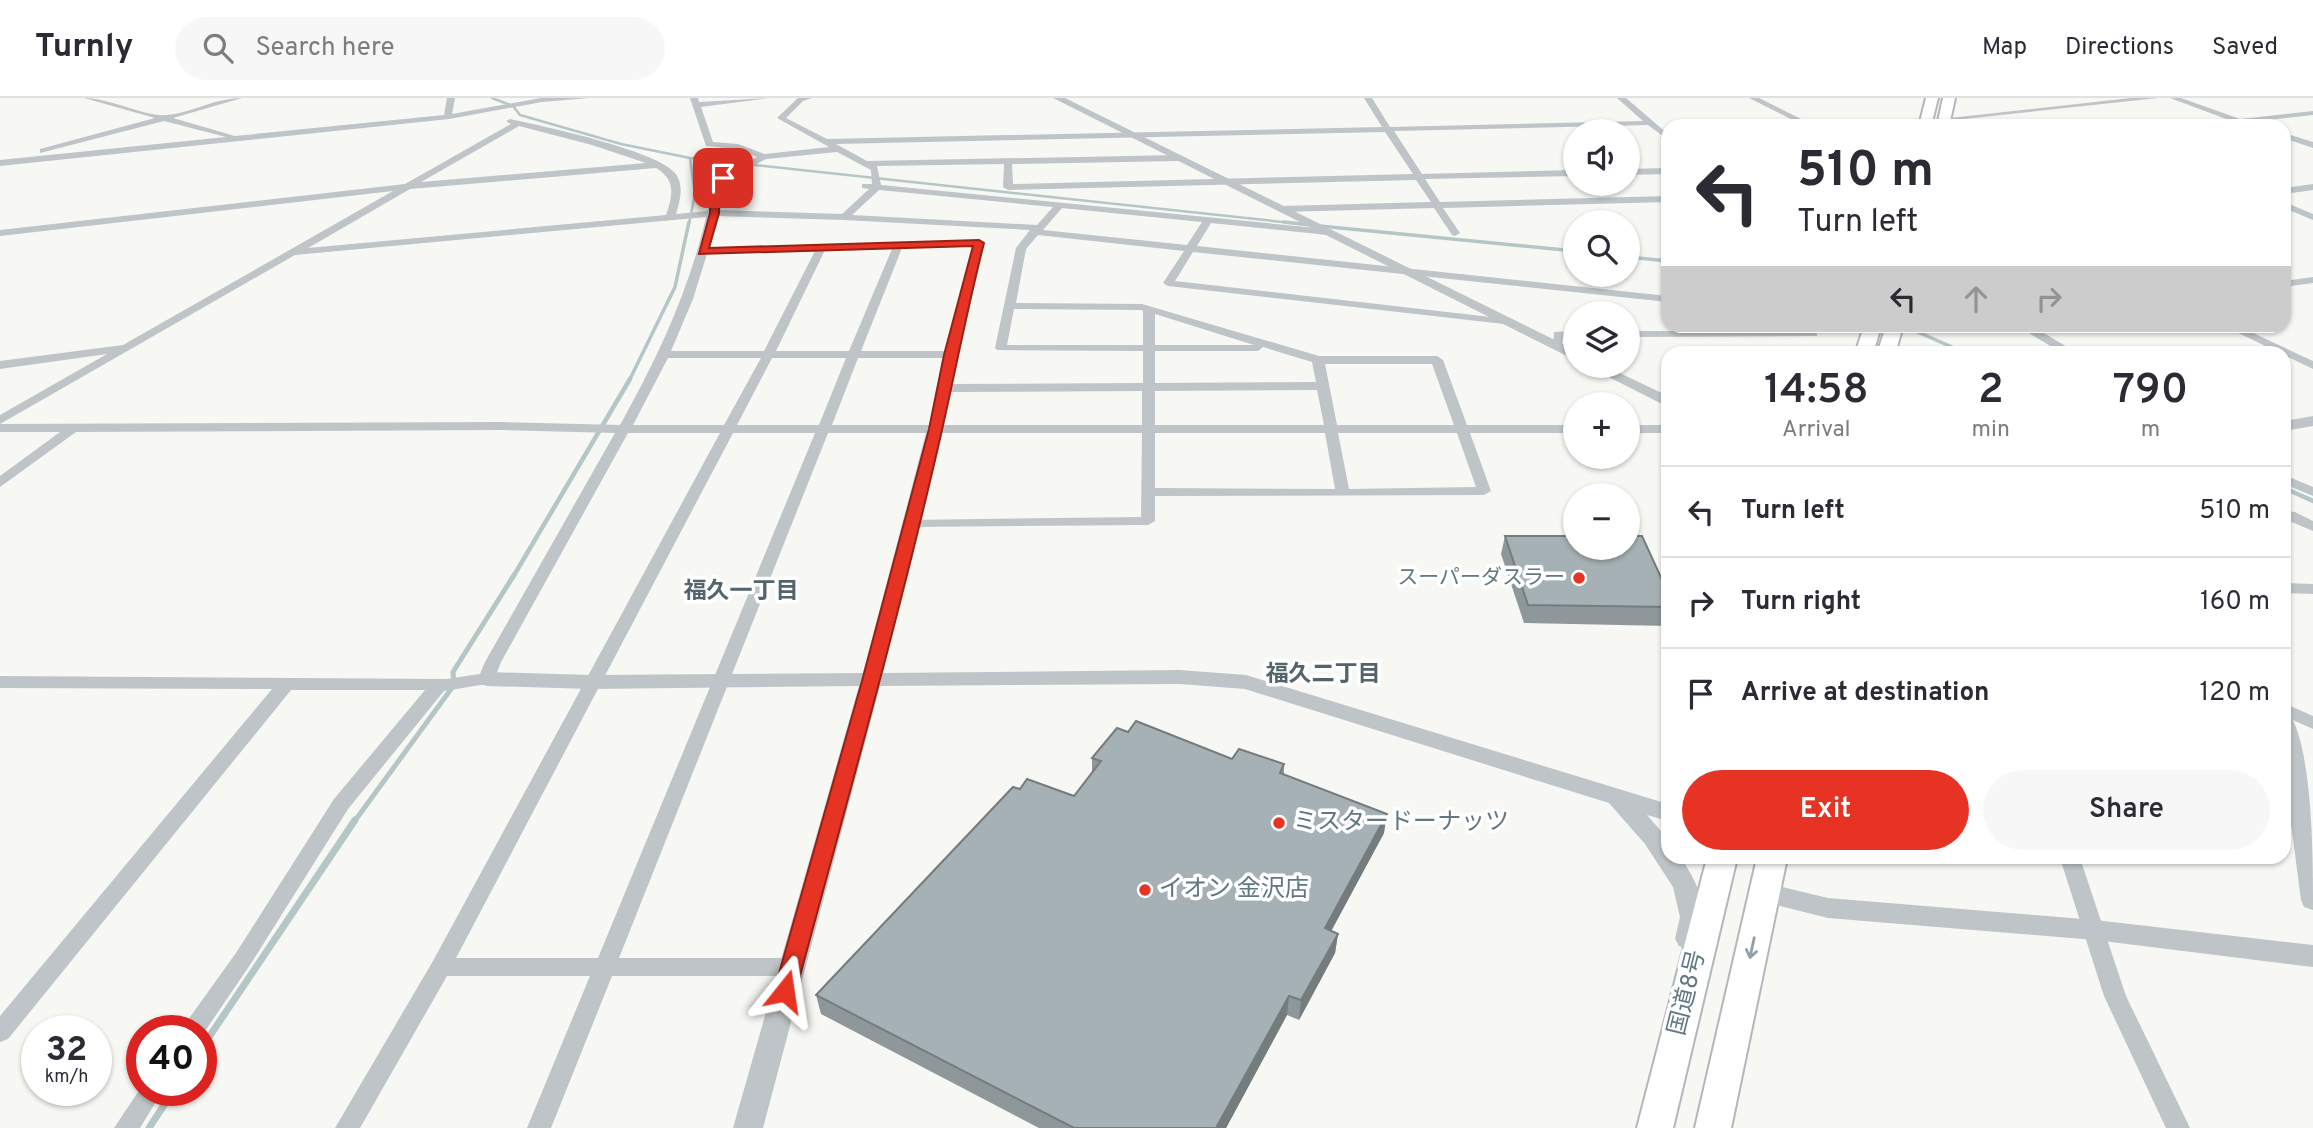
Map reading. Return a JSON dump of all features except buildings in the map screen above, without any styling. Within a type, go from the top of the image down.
[{"type":"highway","points":[[1926,119],[1932,98]]},
{"type":"highway","points":[[1945,119],[1950,98]]},
{"type":"highway","name":"国道8号","points":[[1655,1128],[1721,864]]},
{"type":"highway","points":[[1713,1128],[1771,864]]},
{"type":"street","points":[[88,98],[240,139]]},
{"type":"street","points":[[0,163],[238,98]]},
{"type":"street","points":[[448,117],[451,98]]},
{"type":"street","points":[[542,102],[554,98]]},
{"type":"street","points":[[0,163],[477,114],[542,102],[585,98]]},
{"type":"street","points":[[762,158],[738,147],[709,144],[695,102],[766,98]]},
{"type":"street","points":[[820,98],[801,99],[781,118],[875,169],[877,187]]},
{"type":"street","points":[[1058,98],[1563,350]]},
{"type":"street","points":[[1368,98],[1455,233]]},
{"type":"street","points":[[1621,98],[1661,132]]},
{"type":"street","points":[[1753,98],[1796,119]]},
{"type":"street","points":[[1970,119],[2154,98]]},
{"type":"street","points":[[2174,98],[2236,119]]},
{"type":"street","points":[[2260,119],[2313,113]]},
{"type":"street","points":[[477,114],[519,123],[658,165],[670,172],[676,182],[675,216]]},
{"type":"street","points":[[0,420],[519,123]]},
{"type":"street","points":[[825,142],[1650,123]]},
{"type":"street","points":[[2291,137],[2313,145]]},
{"type":"street","points":[[481,680],[619,429],[666,355],[694,288],[716,186],[733,172],[762,158],[839,149]]},
{"type":"street","points":[[867,164],[1178,158]]},
{"type":"street","points":[[1008,161],[1008,187],[1563,173]]},
{"type":"street","points":[[0,233],[410,186],[658,165]]},
{"type":"street","points":[[1640,172],[1661,171]]},
{"type":"street","points":[[865,186],[1325,232]]},
{"type":"street","points":[[844,217],[877,187]]},
{"type":"street","points":[[2291,190],[2313,187]]},
{"type":"street","points":[[1281,209],[1661,199]]},
{"type":"street","points":[[1060,205],[1021,248],[1001,348],[1277,348]]},
{"type":"street","points":[[2291,208],[2313,217]]},
{"type":"street","points":[[294,253],[711,213],[844,217],[1036,230],[1189,249],[1661,298]]},
{"type":"street","points":[[1208,220],[1168,283],[1504,321]]},
{"type":"street","points":[[703,251],[979,243],[871,681],[748,1128]]},
{"type":"street","points":[[539,1128],[898,246]]},
{"type":"street","points":[[347,1128],[441,967],[768,355],[821,248]]},
{"type":"street","points":[[2291,283],[2313,280]]},
{"type":"street","points":[[1011,306],[1149,309],[1318,360],[1437,360],[1484,491],[1148,492]]},
{"type":"street","points":[[911,523],[1148,521],[1149,309]]},
{"type":"street","points":[[1640,334],[1813,333]]},
{"type":"street","points":[[2036,333],[2059,346]]},
{"type":"street","points":[[2245,333],[2273,346]]},
{"type":"street","points":[[1557,347],[1558,334],[1563,334]]},
{"type":"street","points":[[0,365],[132,346]]},
{"type":"street","points":[[666,355],[950,355]]},
{"type":"street","points":[[2291,355],[2313,365]]},
{"type":"street","points":[[1318,360],[1343,493]]},
{"type":"street","points":[[1619,378],[1661,399]]},
{"type":"street","points":[[944,388],[1322,386]]},
{"type":"street","points":[[2291,425],[2313,421]]},
{"type":"street","points":[[0,428],[501,426],[576,429],[1563,429]]},
{"type":"street","points":[[0,483],[74,427]]},
{"type":"street","points":[[1640,429],[1661,429]]},
{"type":"street","points":[[2291,482],[2313,492]]},
{"type":"street","points":[[2291,516],[2313,527]]},
{"type":"street","points":[[2291,589],[2313,589]]},
{"type":"street","points":[[0,682],[442,685],[481,680],[871,681],[1180,677],[1246,682],[1661,811]]},
{"type":"street","points":[[0,1032],[286,684]]},
{"type":"street","points":[[204,1015],[243,960],[341,804],[442,685]]},
{"type":"street","points":[[2291,712],[2313,723]]},
{"type":"street","points":[[2291,753],[2313,900]]},
{"type":"street","points":[[1615,798],[1661,847]]},
{"type":"street","points":[[1649,1128],[1661,1042],[1693,917],[1687,893],[1671,864]]},
{"type":"street","points":[[2072,864],[2115,996],[2179,1128]]},
{"type":"street","points":[[1765,893],[1828,908],[2095,930],[2313,956]]},
{"type":"street","points":[[441,967],[792,967]]},
{"type":"street","points":[[127,1128],[141,1106]]},
{"type":"waterway","points":[[492,98],[513,106],[520,115],[621,144],[690,158]]},
{"type":"waterway","points":[[689,224],[695,194],[690,158]]},
{"type":"waterway","points":[[690,158],[1301,224]]},
{"type":"waterway","points":[[630,379],[675,287],[689,222]]},
{"type":"waterway","points":[[1284,222],[1311,225]]},
{"type":"waterway","points":[[1320,226],[1563,250]]},
{"type":"waterway","points":[[1640,258],[1661,260]]},
{"type":"waterway","points":[[1920,333],[1950,346]]},
{"type":"waterway","points":[[513,577],[630,379]]},
{"type":"waterway","points":[[2291,491],[2313,501]]},
{"type":"waterway","points":[[354,822],[454,685],[453,672],[514,575]]},
{"type":"waterway","points":[[217,1025],[355,820]]},
{"type":"waterway","points":[[149,1128],[163,1106]]},
{"type":"place","name":"スーパーダスラー","points":[[1579,578]]},
{"type":"place","name":"ミスタードーナッツ","points":[[1279,823]]},
{"type":"place","name":"イオン 金沢店","points":[[1145,890]]},
{"type":"district","name":"福久一丁目","points":[[741,592]]},
{"type":"district","name":"福久二丁目","points":[[1323,675]]},
{"type":"route","points":[[723,178],[716,186],[714,213],[703,251],[979,243],[871,681],[785,991]]}]
